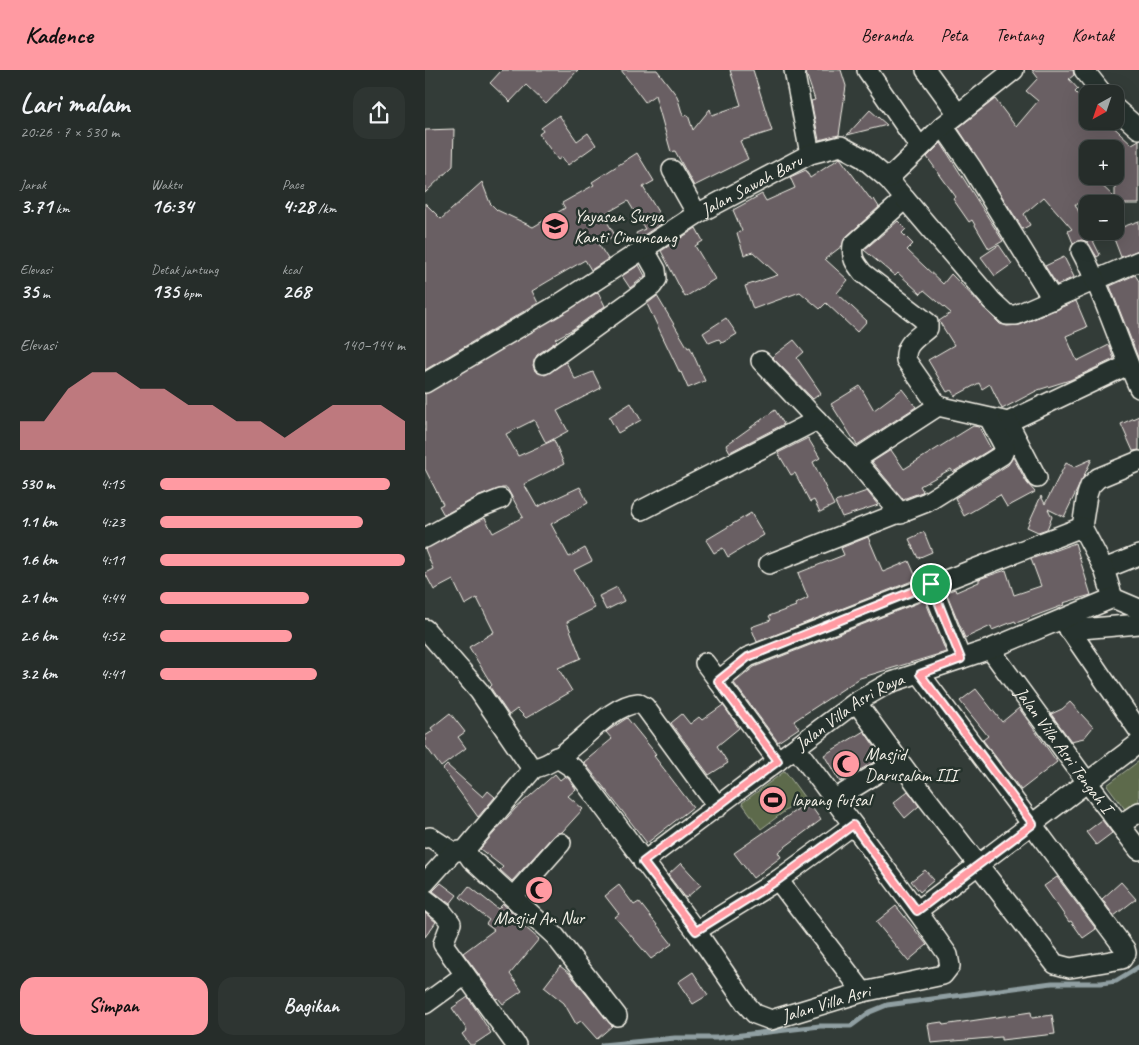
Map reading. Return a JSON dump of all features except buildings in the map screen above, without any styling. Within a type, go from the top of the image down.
[{"type":"street","points":[[794,70],[810,154]]},
{"type":"street","points":[[867,70],[919,146]]},
{"type":"street","points":[[926,70],[958,114]]},
{"type":"street","points":[[1084,70],[1096,85]]},
{"type":"street","points":[[888,179],[919,146],[1012,71]]},
{"type":"street","points":[[1124,116],[1139,129]]},
{"type":"street","points":[[943,126],[972,168],[1053,300],[1139,261]]},
{"type":"street","name":"Jalan Sawah Baru","points":[[425,383],[564,301],[697,214],[810,154],[841,146],[863,158],[888,179],[992,301],[1007,315],[1016,315],[1053,300]]},
{"type":"street","points":[[672,170],[697,214]]},
{"type":"street","points":[[905,199],[853,245],[852,254],[855,263],[863,273],[928,323],[928,328],[909,344],[905,352],[906,360],[938,406],[1008,422],[1128,365]]},
{"type":"street","points":[[544,364],[652,286],[657,279],[656,270],[644,249]]},
{"type":"street","points":[[1081,251],[1097,281],[1128,365],[1139,388]]},
{"type":"street","points":[[761,361],[855,460],[901,514]]},
{"type":"street","points":[[855,460],[938,406]]},
{"type":"street","points":[[769,564],[901,514],[927,502],[1002,455],[1005,448],[989,418]]},
{"type":"street","points":[[642,510],[817,420]]},
{"type":"street","points":[[1008,422],[1037,478]]},
{"type":"street","points":[[1139,461],[1098,478],[1091,486],[1087,495],[1082,527],[1104,568],[1113,598],[1139,608]]},
{"type":"street","points":[[425,538],[481,507],[501,499]]},
{"type":"street","points":[[718,681],[748,657],[931,584],[1082,527]]},
{"type":"street","points":[[1104,568],[1139,555]]},
{"type":"street","points":[[931,584],[961,659]]},
{"type":"street","name":"Jalan Villa Asri Raya","points":[[643,862],[856,702],[889,683],[1066,625],[1092,605],[1113,598]]},
{"type":"street","points":[[1066,625],[1139,624]]},
{"type":"street","points":[[1066,625],[1139,731]]},
{"type":"street","points":[[425,629],[479,691],[529,763],[535,768]]},
{"type":"street","name":"Jalan Villa Asri Tengah I","points":[[990,649],[1139,850]]},
{"type":"street","points":[[705,663],[778,761]]},
{"type":"street","points":[[856,702],[1055,964],[1070,968],[1122,959],[1126,953],[1125,949],[920,674]]},
{"type":"street","points":[[425,883],[459,851],[535,768],[556,757],[623,707],[638,703],[645,706],[718,807]]},
{"type":"street","points":[[796,748],[917,911],[1139,743]]},
{"type":"street","name":"Jalan Villa Asri","points":[[556,757],[576,770],[696,931],[746,1004],[755,1014],[763,1018],[771,1020],[863,992],[943,975],[950,966],[948,955],[917,911]]},
{"type":"street","points":[[833,800],[899,760]]},
{"type":"street","points":[[1121,825],[1139,812]]},
{"type":"street","points":[[696,931],[778,880],[853,825]]},
{"type":"street","points":[[425,838],[430,837],[471,859],[513,897],[555,936],[617,1016]]},
{"type":"street","points":[[513,897],[561,843]]},
{"type":"street","points":[[778,880],[863,992]]},
{"type":"street","points":[[425,899],[449,918],[451,923],[443,944],[516,1045]]},
{"type":"street","points":[[425,1004],[465,975]]},
{"type":"green space","points":[[1139,761],[1139,803],[1127,812],[1107,785]]},
{"type":"green space","name":"lapang futsal","points":[[785,771],[804,797],[761,829],[742,803]]},
{"type":"waterway","points":[[602,1045],[675,1038],[716,1038],[820,1026],[851,1026],[870,1012],[887,1005],[1052,983],[1101,983],[1116,981],[1139,967]]},
{"type":"place","name":"Yayasan Surya Kanti Cimuncang","points":[[555,226]]},
{"type":"place","name":"Masjid Darusalam III","points":[[846,764]]},
{"type":"place","name":"lapang futsal","points":[[773,800]]},
{"type":"place","name":"Masjid An Nur","points":[[539,890]]},
{"type":"route","points":[[931,584],[961,659],[920,674],[1033,824],[917,911],[853,825],[778,880],[696,931],[643,862],[778,761],[718,681],[748,657],[931,584]]}]
